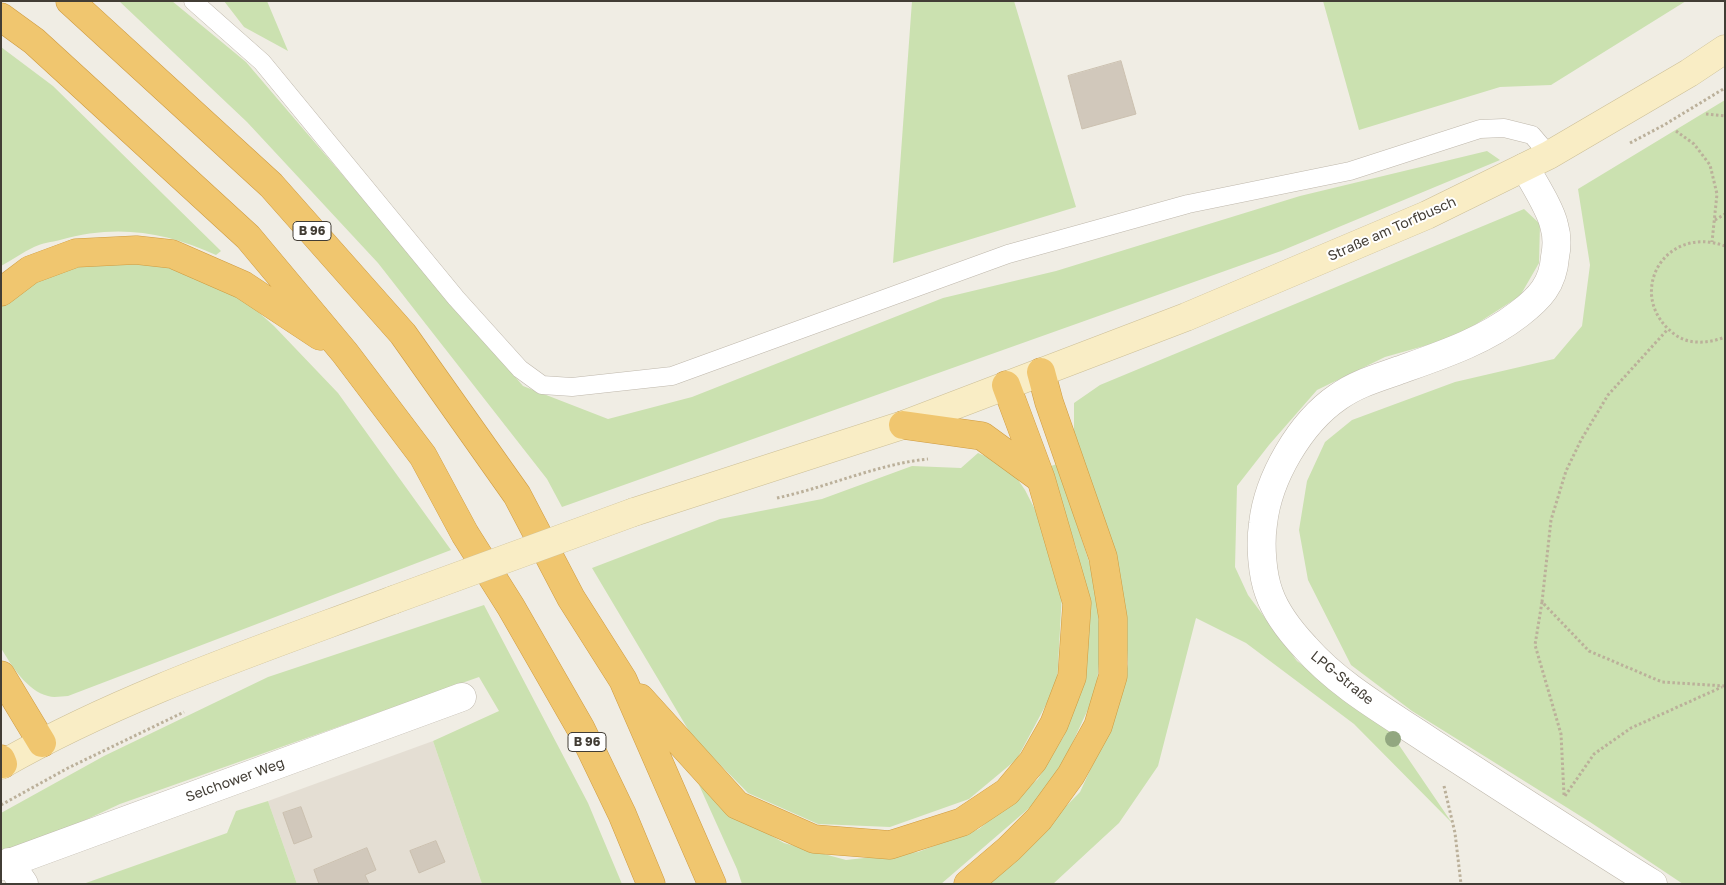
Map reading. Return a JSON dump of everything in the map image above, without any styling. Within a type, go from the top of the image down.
[{"type":"highway","name":"B 96","points":[[70,1],[271,185],[403,334],[517,495],[572,598],[624,680],[712,884]]},
{"type":"highway","name":"B 96","points":[[1,17],[34,41],[248,237],[345,353],[424,456],[465,534],[512,607],[581,729],[622,814],[651,884]]},
{"type":"highway","points":[[1,292],[30,270],[76,253],[136,250],[172,254],[243,285],[345,353]]},
{"type":"highway","points":[[968,884],[1009,849],[1039,819],[1071,775],[1098,726],[1114,676],[1114,618],[1103,557],[1049,402],[1041,372]]},
{"type":"highway","points":[[624,680],[737,805],[814,839],[890,845],[962,822],[1007,792],[1033,761],[1054,724],[1072,677],[1076,604],[1041,479],[1006,385]]},
{"type":"highway","points":[[903,424],[982,436],[1041,479]]},
{"type":"highway","points":[[1,675],[42,743]]},
{"type":"street","name":"Straße am Torfbusch","points":[[42,743],[98,715],[202,672],[393,600],[634,512],[903,424],[1186,317],[1427,215],[1537,161],[1689,73],[1725,49]]},
{"type":"street","name":"LPG-Straße","points":[[1537,161],[1554,225],[1556,247],[1554,269],[1549,283],[1536,301],[1487,336],[1442,355],[1362,383],[1338,397],[1317,415],[1281,464],[1271,489],[1264,514],[1262,536],[1263,563],[1269,593],[1284,620],[1304,646],[1324,667],[1358,694],[1550,820],[1653,884]]},
{"type":"street","name":"Selchower Weg","points":[[12,871],[462,696]]},
{"type":"street","points":[[2,762],[42,743]]},
{"type":"lane","points":[[193,1],[262,62],[456,298],[520,369],[542,386],[572,387],[672,376],[1008,254],[1188,204],[1350,171],[1480,129],[1504,128],[1532,135],[1537,161]]},
{"type":"path","points":[[1706,114],[1725,116]]},
{"type":"path","points":[[1676,131],[1694,144],[1710,164],[1717,194],[1712,242]]},
{"type":"path","points":[[1715,220],[1725,214]]},
{"type":"path","points":[[1725,246],[1712,242],[1696,241],[1680,246],[1666,255],[1657,269],[1652,284],[1652,301],[1658,316],[1668,329],[1682,339],[1699,342],[1716,341],[1725,337]]},
{"type":"path","points":[[1668,329],[1608,395],[1581,440],[1566,471],[1551,520],[1535,645],[1561,734],[1564,797],[1594,754],[1631,728],[1724,686]]},
{"type":"path","points":[[776,498],[805,492],[906,461],[935,459]]},
{"type":"path","points":[[1542,602],[1589,651],[1662,682],[1724,686]]},
{"type":"path","points":[[1,805],[68,768],[188,710]]},
{"type":"path","points":[[1434,744],[1455,832],[1461,884]]},
{"type":"shaded area","points":[[433,741],[482,884],[297,884],[268,801]]},
{"type":"green space","points":[[119,1],[172,1],[246,62],[523,386],[608,419],[692,397],[943,298],[1056,271],[1300,196],[1487,151],[1500,160],[1281,251],[562,507],[547,479],[378,263],[247,122]]},
{"type":"green space","points":[[224,1],[267,1],[288,51],[244,27]]},
{"type":"green space","points":[[912,1],[1014,1],[1076,207],[893,263]]},
{"type":"green space","points":[[1323,1],[1686,1],[1551,85],[1500,87],[1359,130]]},
{"type":"green space","points":[[1,47],[53,86],[221,251],[216,255],[177,240],[139,232],[100,232],[40,244],[1,266]]},
{"type":"green space","points":[[1725,100],[1725,884],[1683,884],[1590,822],[1412,711],[1351,665],[1308,580],[1299,530],[1307,481],[1325,442],[1352,420],[1455,382],[1554,359],[1582,326],[1590,265],[1578,189]]},
{"type":"green space","points":[[1524,209],[1540,224],[1539,263],[1520,296],[1456,337],[1385,357],[1317,390],[1269,445],[1237,486],[1235,567],[1248,595],[1297,661],[1386,726],[1452,823],[1354,724],[1246,643],[1196,618],[1158,766],[1119,823],[1053,884],[989,884],[1080,792],[1117,712],[1128,664],[1124,608],[1074,433],[1074,403],[1100,385]]},
{"type":"green space","points":[[133,259],[193,268],[229,286],[274,326],[338,393],[451,550],[68,696],[50,697],[33,689],[20,676],[1,648],[1,305],[23,285],[62,268]]},
{"type":"green space","points":[[978,453],[999,462],[1014,474],[1025,490],[1047,533],[1062,593],[1057,684],[1017,759],[969,799],[890,827],[818,824],[748,793],[692,736],[592,568],[720,519],[822,499],[912,466],[961,468]]},
{"type":"green space","points":[[1057,464],[1095,580],[1101,645],[1096,692],[1064,761],[1035,803],[941,884],[742,884],[695,776],[732,813],[784,843],[846,860],[918,852],[979,829],[1038,779],[1064,736],[1083,675],[1087,612],[1077,550],[1048,467]]},
{"type":"green space","points":[[484,605],[588,803],[622,884],[482,884],[433,741],[499,711],[479,677],[120,804],[1,859],[1,813],[104,756],[268,677]]},
{"type":"green space","points":[[268,801],[297,884],[83,884],[227,833],[236,811]]},
{"type":"building","points":[[1121,61],[1136,114],[1082,129],[1068,76]]},
{"type":"building","points":[[301,807],[312,837],[294,844],[283,813]]},
{"type":"building","points":[[436,841],[445,862],[419,873],[410,851]]},
{"type":"building","points":[[367,848],[376,870],[365,875],[369,884],[319,884],[314,870]]}]
